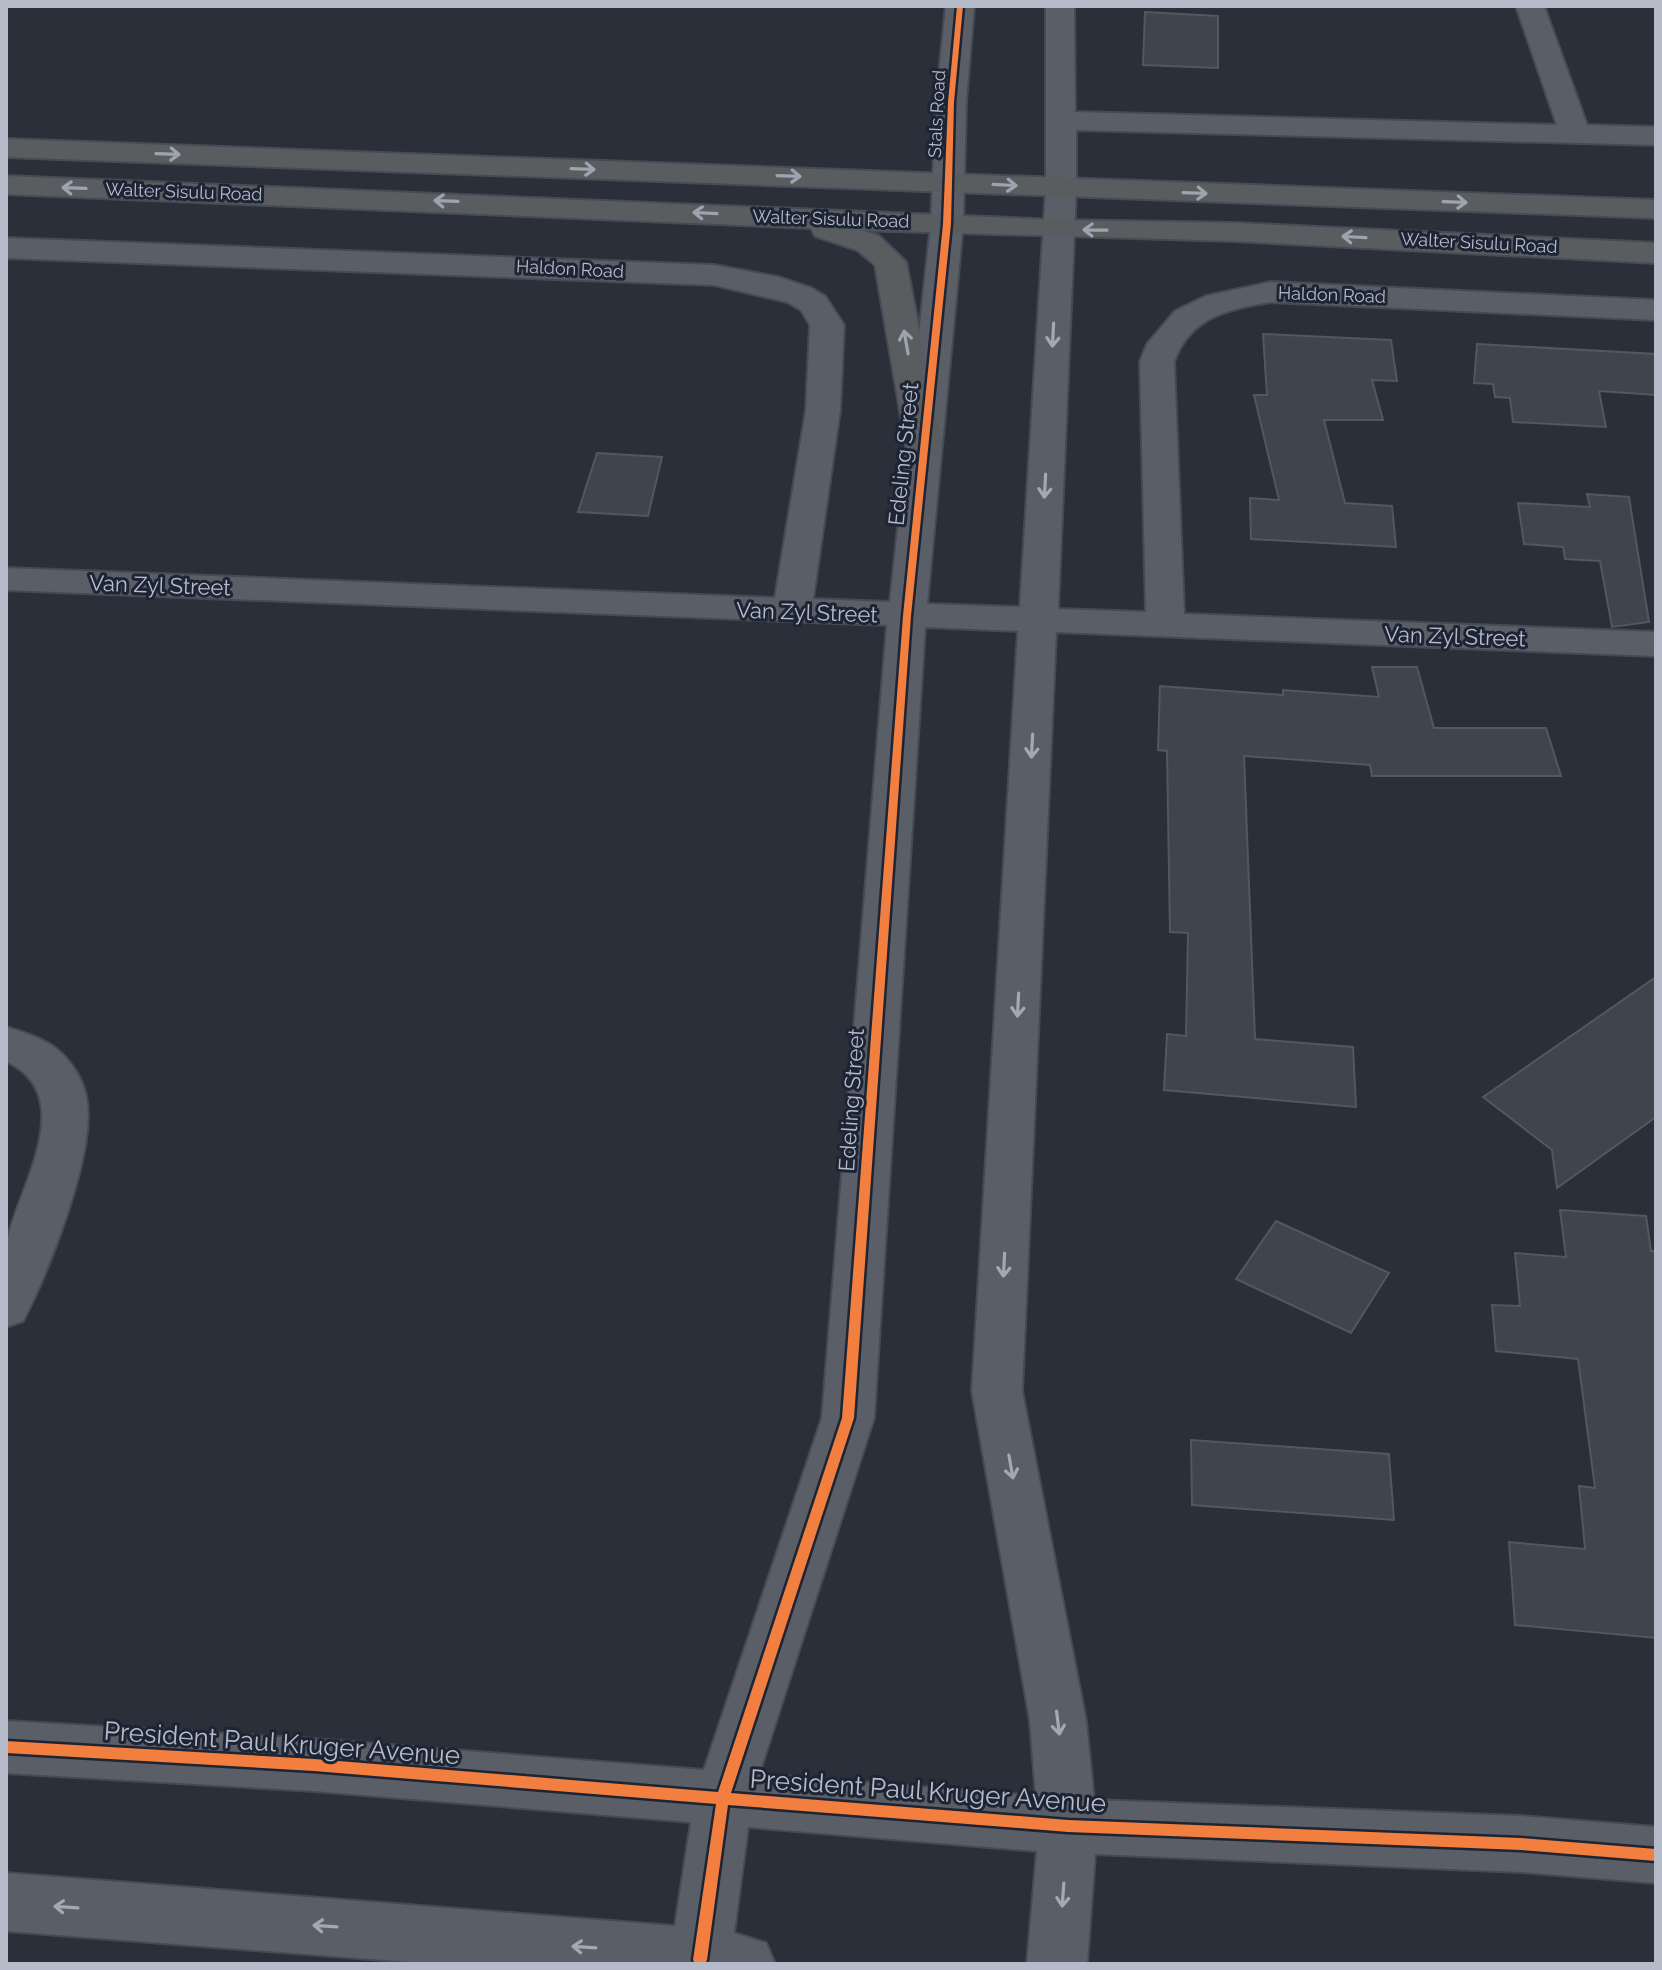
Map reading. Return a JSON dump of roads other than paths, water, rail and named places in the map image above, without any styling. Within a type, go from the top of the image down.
[{"type":"highway","name":"Walter Sisulu Road","points":[[6,148],[298,159],[948,203],[1059,229],[1234,232],[1656,253]]},
{"type":"highway","points":[[284,195],[298,159]]},
{"type":"highway","name":"Walter Sisulu Road","points":[[6,185],[783,217],[948,203],[1061,188],[1656,209]]},
{"type":"highway","points":[[783,217],[857,238],[890,262],[924,446]]},
{"type":"street","name":"Stals Road","points":[[948,203],[960,6]]},
{"type":"street","points":[[1057,1964],[1068,1826],[1058,1721],[997,1391],[1061,188],[1060,6]]},
{"type":"street","points":[[1530,6],[1575,133]]},
{"type":"street","points":[[1063,121],[1656,136]]},
{"type":"street","name":"Edeling Street","points":[[723,1962],[723,1797],[848,1418],[907,616],[948,203]]},
{"type":"street","name":"Haldon Road","points":[[6,248],[714,275],[778,287],[799,295],[821,313],[827,325],[829,343],[823,410],[792,612]]},
{"type":"street","name":"Haldon Road","points":[[1165,625],[1157,362],[1162,342],[1175,325],[1195,311],[1225,300],[1271,292],[1656,310]]},
{"type":"street","name":"Van Zyl Street","points":[[6,579],[1656,644]]},
{"type":"street","points":[[6,1044],[39,1057],[60,1084],[65,1117],[47,1198],[6,1307]]},
{"type":"street","name":"President Paul Kruger Avenue","points":[[6,1747],[314,1765],[1068,1826],[1506,1843],[1656,1855]]},
{"type":"street","points":[[6,1902],[620,1949],[723,1962]]}]
